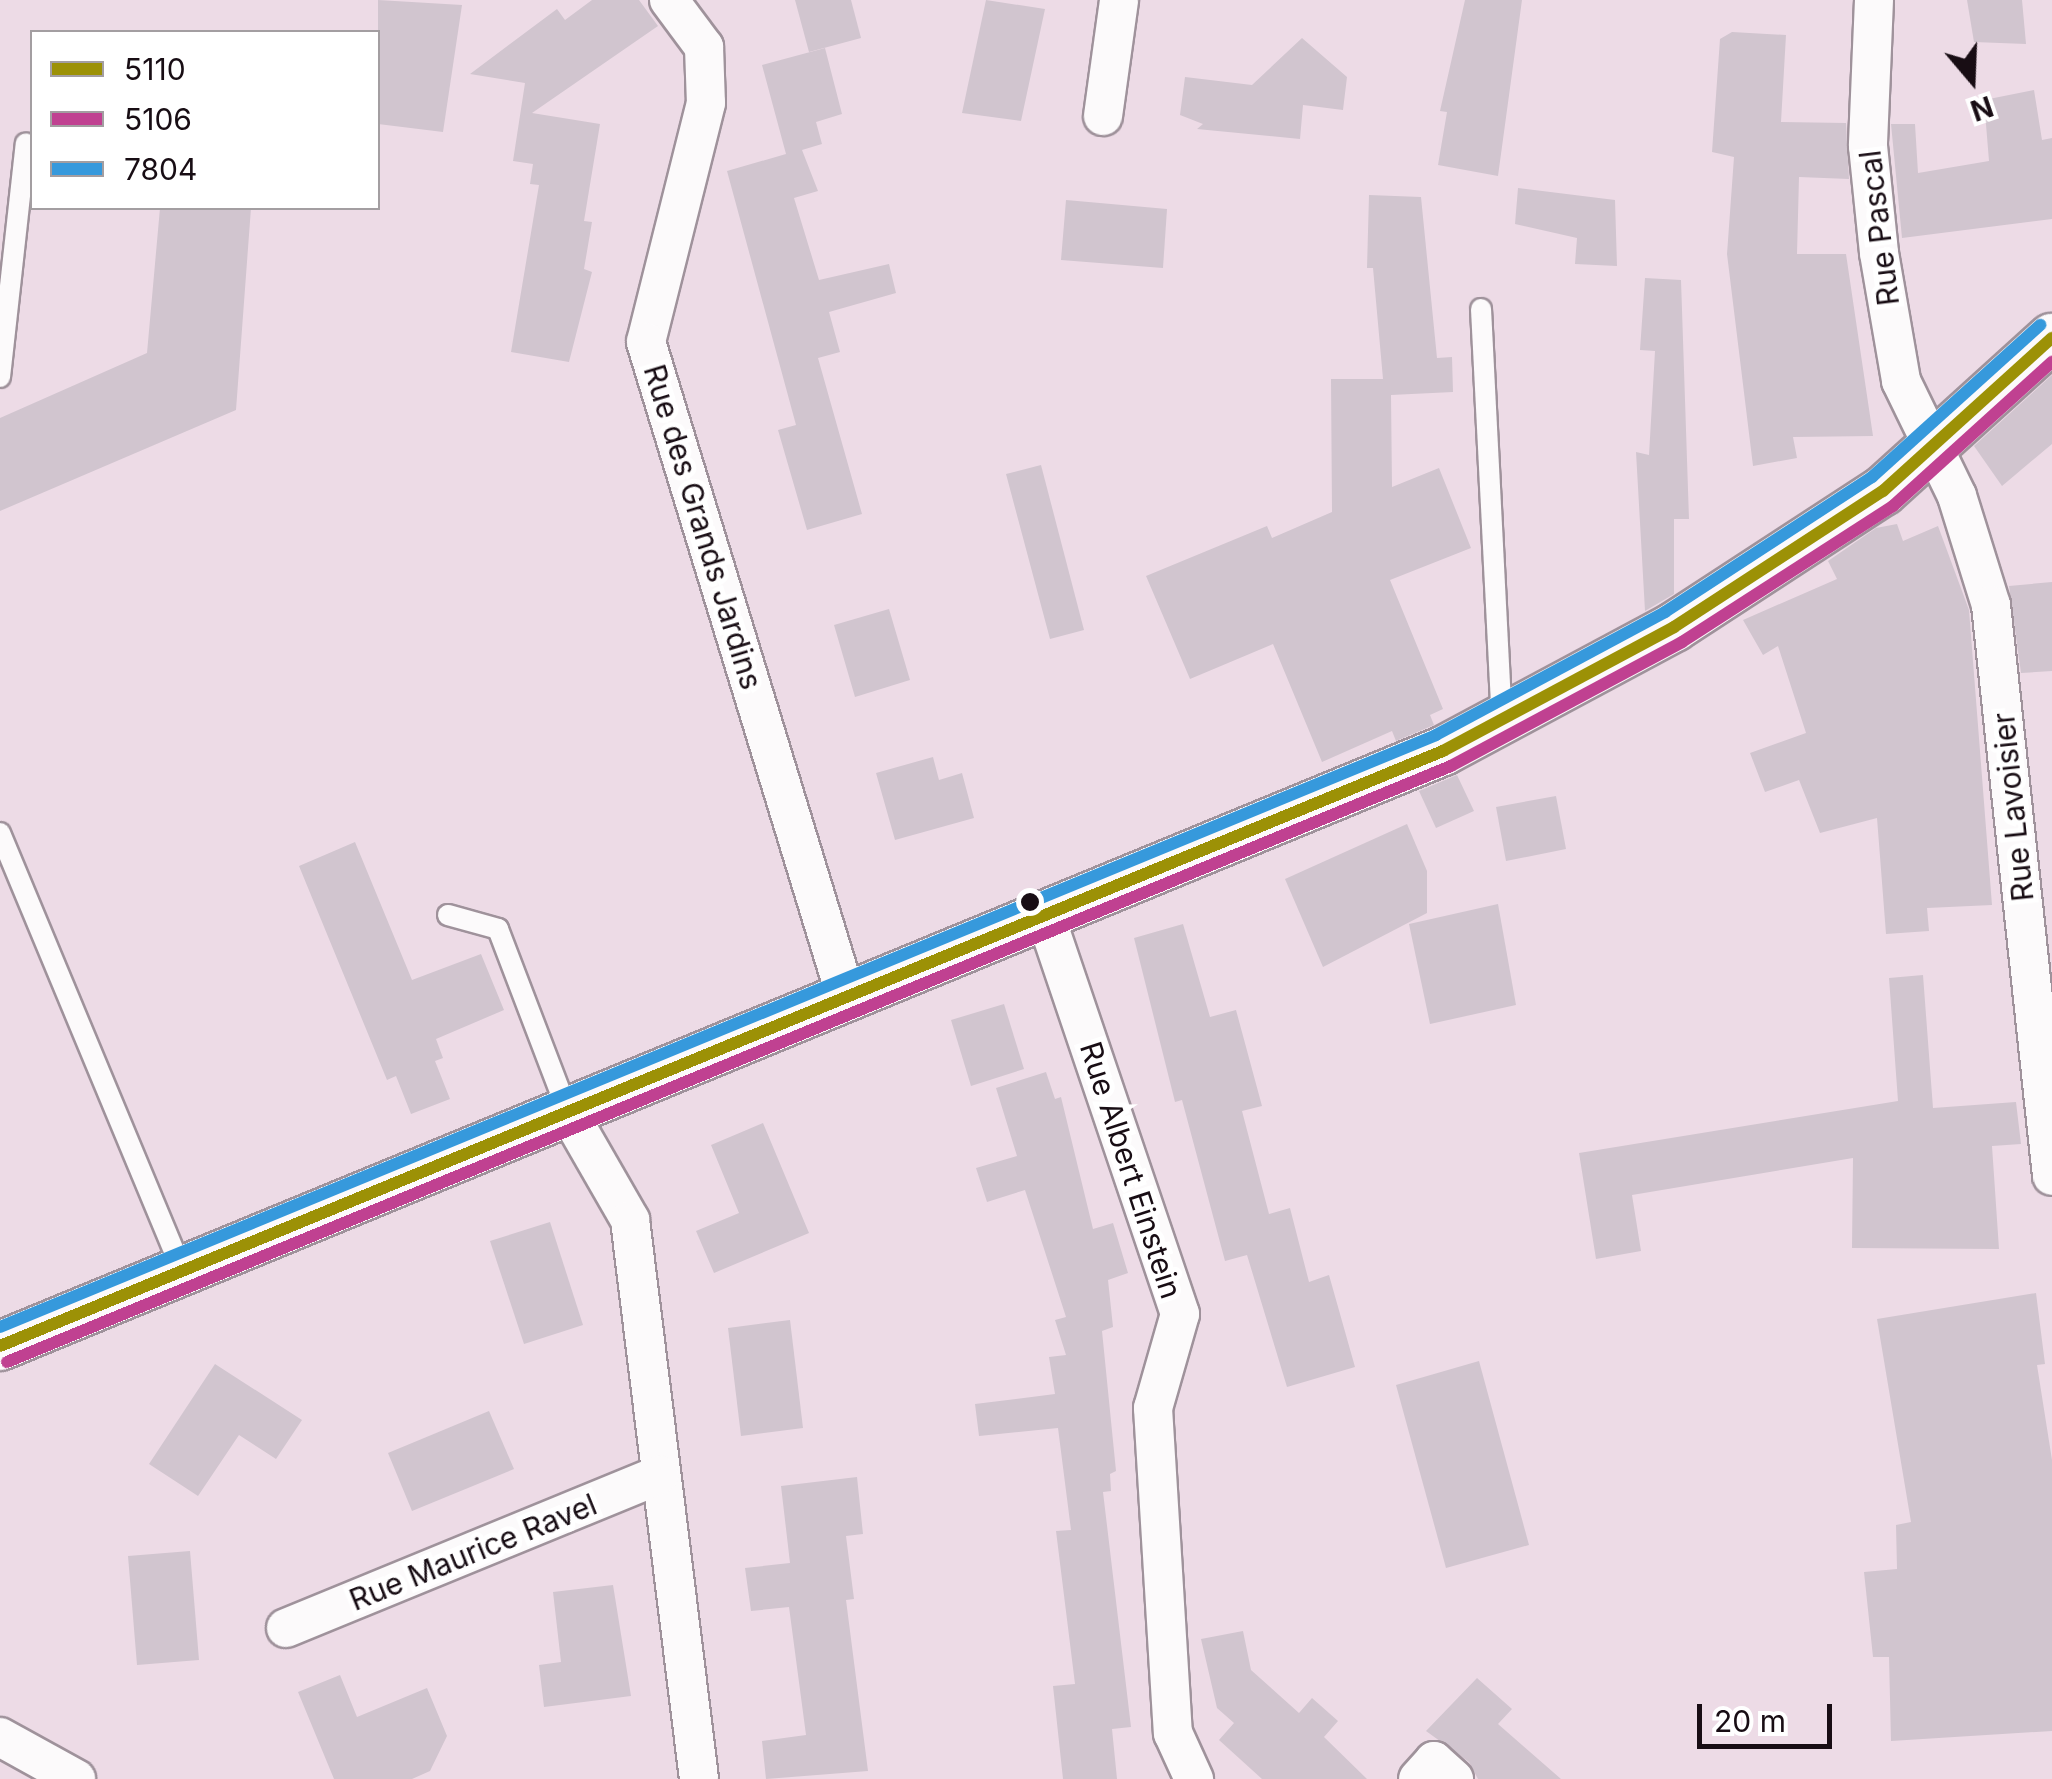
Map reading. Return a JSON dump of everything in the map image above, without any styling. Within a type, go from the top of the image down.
[{"type":"street","name":"Rue des Grands Jardins","points":[[669,0],[704,47],[706,103],[646,342],[847,1000]]},
{"type":"street","points":[[1104,116],[1119,0]]},
{"type":"street","name":"Rue Pascal","points":[[1874,0],[1868,146],[1879,253],[1901,381],[1936,447]]},
{"type":"street","points":[[0,1346],[1046,918],[1443,751],[1674,626],[1883,492],[2052,338]]},
{"type":"street","name":"Rue Lavoisier","points":[[1936,447],[1992,605],[2052,1176]]},
{"type":"street","name":"Rue Albert Einstein","points":[[1046,918],[1180,1314],[1153,1408],[1174,1732],[1194,1779]]},
{"type":"street","points":[[568,1112],[630,1220],[699,1779]]},
{"type":"street","name":"Rue Maurice Ravel","points":[[286,1628],[659,1475]]},
{"type":"street","points":[[0,1737],[76,1779]]},
{"type":"street","points":[[1418,1779],[1434,1762],[1454,1779]]},
{"type":"lane","points":[[0,377],[26,144]]},
{"type":"lane","points":[[1481,309],[1502,719]]},
{"type":"lane","points":[[0,834],[182,1271]]},
{"type":"lane","points":[[448,915],[498,929],[568,1112]]},
{"type":"building","points":[[378,0],[462,5],[443,132],[380,124]]},
{"type":"building","points":[[592,0],[639,0],[658,26],[532,113],[600,124],[584,221],[592,222],[584,269],[592,272],[569,362],[511,352],[539,185],[530,184],[533,164],[513,161],[525,83],[470,74],[557,9],[565,20]]},
{"type":"building","points":[[795,0],[851,0],[861,38],[809,52]]},
{"type":"building","points":[[986,0],[1045,9],[1021,121],[962,113]]},
{"type":"building","points":[[1465,0],[1522,0],[1498,176],[1438,165],[1447,112],[1440,111]]},
{"type":"building","points":[[1967,0],[2022,0],[2026,44],[1974,42]]},
{"type":"building","points":[[1732,32],[1786,35],[1781,122],[1846,123],[1849,179],[1799,177],[1797,254],[1846,254],[1873,436],[1793,437],[1797,458],[1753,466],[1727,254],[1734,157],[1712,152],[1720,39]]},
{"type":"building","points":[[1302,38],[1347,77],[1343,110],[1303,105],[1300,139],[1197,129],[1203,124],[1180,115],[1185,77],[1252,85]]},
{"type":"building","points":[[825,48],[842,114],[816,122],[822,144],[802,150],[818,191],[794,198],[819,280],[889,264],[896,293],[829,312],[840,352],[818,358],[862,514],[807,530],[778,430],[796,425],[727,171],[786,154],[762,65]]},
{"type":"building","points":[[2034,90],[2042,140],[2052,138],[2052,219],[1902,238],[1891,124],[1915,124],[1918,173],[1989,161],[1984,100]]},
{"type":"building","points":[[1518,188],[1615,200],[1617,266],[1575,264],[1577,238],[1515,224]]},
{"type":"building","points":[[1369,195],[1421,197],[1437,358],[1452,357],[1453,392],[1391,395],[1392,487],[1439,468],[1471,548],[1390,580],[1443,709],[1430,715],[1434,725],[1396,741],[1392,731],[1322,762],[1273,644],[1190,679],[1146,576],[1267,526],[1272,538],[1332,512],[1331,379],[1383,379],[1373,268],[1367,268]]},
{"type":"building","points":[[1066,200],[1167,209],[1163,268],[1061,260]]},
{"type":"building","points":[[160,210],[251,210],[236,410],[0,511],[0,418],[147,353]]},
{"type":"building","points":[[1645,278],[1681,280],[1689,519],[1674,519],[1674,594],[1645,611],[1636,452],[1649,455],[1655,351],[1640,350]]},
{"type":"building","points":[[2052,375],[2052,444],[2002,486],[1974,446]]},
{"type":"building","points":[[1041,465],[1084,630],[1050,639],[1006,474]]},
{"type":"building","points":[[1897,524],[1903,541],[1938,526],[1969,610],[1992,905],[1927,908],[1929,931],[1886,934],[1877,818],[1820,833],[1799,780],[1765,792],[1750,753],[1806,733],[1778,646],[1763,655],[1743,620],[1837,579],[1828,561],[1876,528]]},
{"type":"building","points":[[2052,582],[2052,671],[2021,673],[2009,586]]},
{"type":"building","points":[[889,609],[910,680],[855,697],[834,625]]},
{"type":"building","points":[[933,757],[939,780],[962,773],[974,818],[895,840],[876,773]]},
{"type":"building","points":[[1457,775],[1474,811],[1436,828],[1419,791]]},
{"type":"building","points":[[1556,796],[1566,849],[1506,861],[1496,807]]},
{"type":"building","points":[[1407,824],[1427,871],[1427,913],[1323,967],[1285,879]]},
{"type":"building","points":[[355,842],[412,980],[481,954],[504,1010],[436,1039],[443,1058],[435,1061],[450,1099],[411,1114],[396,1076],[387,1080],[299,866]]},
{"type":"building","points":[[1498,904],[1516,1005],[1430,1024],[1409,924]]},
{"type":"building","points":[[1183,924],[1210,1017],[1236,1010],[1262,1106],[1242,1111],[1269,1214],[1290,1208],[1309,1282],[1329,1275],[1355,1367],[1287,1387],[1247,1255],[1225,1261],[1182,1100],[1175,1102],[1134,938]]},
{"type":"building","points":[[1923,975],[1933,1108],[2016,1102],[2021,1144],[1992,1146],[1999,1249],[1852,1248],[1853,1158],[1632,1195],[1641,1251],[1596,1259],[1579,1153],[1898,1101],[1889,978]]},
{"type":"building","points":[[1004,1004],[1024,1069],[971,1086],[951,1020]]},
{"type":"building","points":[[1046,1072],[1055,1099],[1061,1097],[1093,1229],[1113,1223],[1128,1273],[1108,1280],[1113,1327],[1102,1331],[1116,1471],[1110,1474],[1111,1491],[1103,1492],[1131,1727],[1112,1729],[1117,1779],[1063,1779],[1053,1686],[1075,1684],[1056,1531],[1071,1530],[1058,1428],[979,1436],[975,1404],[1055,1394],[1049,1357],[1066,1355],[1055,1320],[1066,1317],[1025,1190],[987,1202],[976,1168],[1017,1156],[996,1088]]},
{"type":"building","points":[[763,1123],[809,1233],[714,1273],[696,1231],[739,1213],[711,1145]]},
{"type":"building","points":[[550,1222],[583,1325],[524,1344],[490,1241]]},
{"type":"building","points":[[2036,1293],[2045,1364],[2037,1365],[2052,1460],[2052,1731],[1891,1741],[1889,1657],[1873,1657],[1864,1572],[1897,1569],[1896,1525],[1911,1522],[1877,1319]]},
{"type":"building","points":[[790,1320],[803,1428],[741,1436],[728,1328]]},
{"type":"building","points":[[1479,1361],[1529,1545],[1446,1568],[1396,1385]]},
{"type":"building","points":[[215,1364],[302,1420],[276,1459],[239,1435],[198,1496],[149,1464]]},
{"type":"building","points":[[489,1411],[514,1469],[412,1511],[388,1453]]},
{"type":"building","points":[[857,1477],[863,1534],[846,1536],[854,1599],[846,1600],[868,1771],[766,1779],[762,1741],[806,1735],[789,1607],[751,1611],[745,1568],[790,1563],[781,1486]]},
{"type":"building","points":[[190,1551],[199,1660],[137,1665],[128,1556]]},
{"type":"building","points":[[613,1585],[631,1696],[544,1707],[539,1665],[561,1662],[553,1592]]},
{"type":"building","points":[[1243,1631],[1251,1670],[1299,1713],[1312,1698],[1338,1721],[1324,1737],[1367,1779],[1262,1779],[1219,1740],[1234,1723],[1217,1708],[1201,1639]]},
{"type":"building","points":[[340,1675],[357,1717],[427,1688],[447,1736],[430,1771],[412,1779],[334,1779],[298,1692]]},
{"type":"building","points":[[1477,1678],[1512,1709],[1498,1724],[1561,1779],[1478,1779],[1469,1762],[1426,1731]]},
{"type":"transit line","name":"7804","points":[[0,1327],[1436,735],[1665,612],[1872,477],[2040,325]]},
{"type":"transit line","name":"5110","points":[[0,1346],[1443,751],[1674,627],[1883,491],[2052,338]]},
{"type":"transit line","name":"5106","points":[[7,1362],[1451,766],[1682,642],[1893,506],[2052,362]]}]
